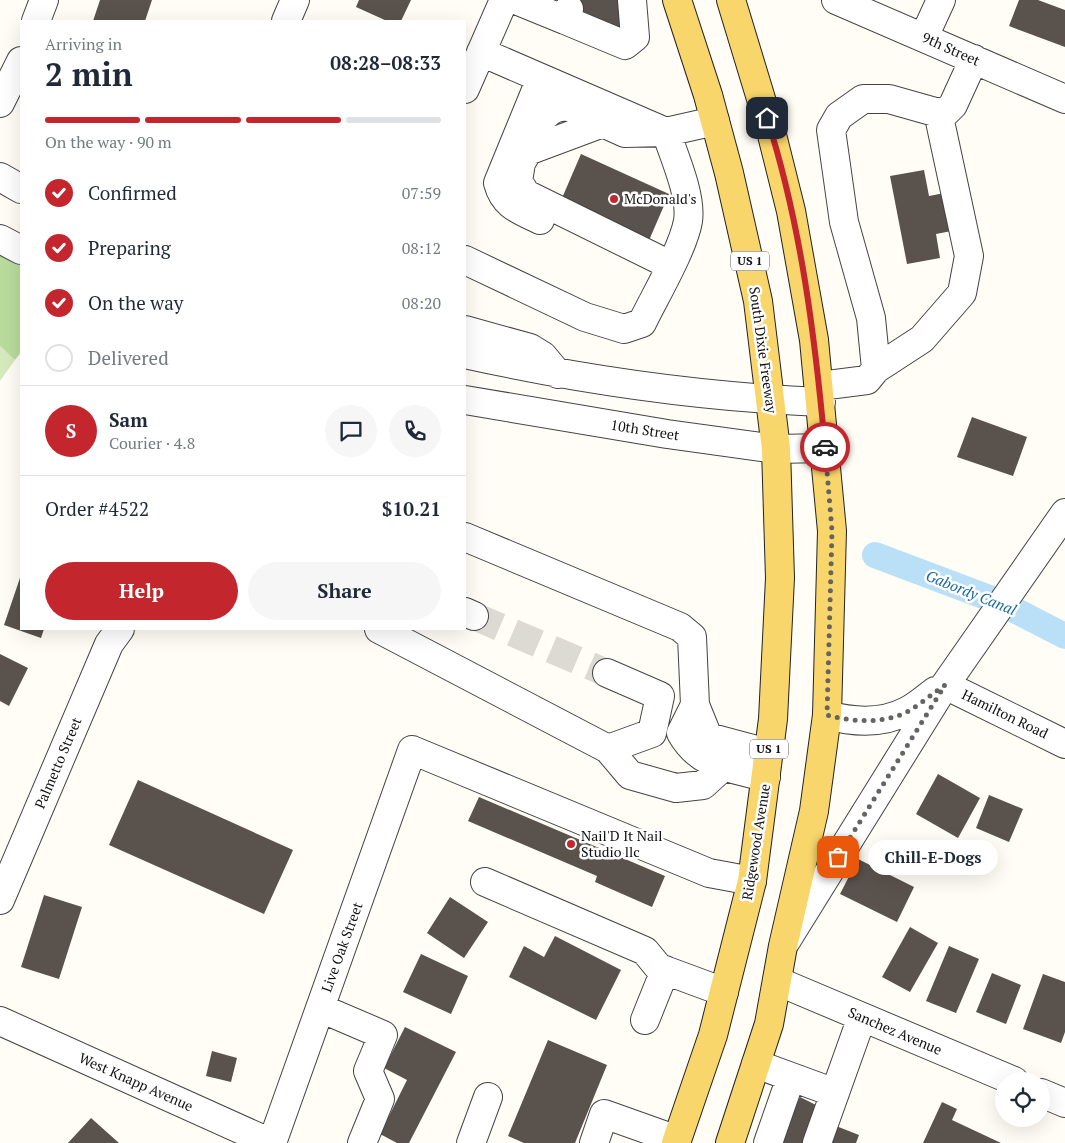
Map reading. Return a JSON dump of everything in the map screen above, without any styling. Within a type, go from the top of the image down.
[{"type":"main road","name":"South Dixie Freeway","points":[[677,0],[715,121],[745,238],[756,292],[776,449],[780,531]]},
{"type":"main road","points":[[730,1143],[769,1024],[783,946],[814,812],[827,715],[832,531],[814,340],[791,210],[772,135],[731,0]]},
{"type":"main road","name":"Ridgewood Avenue","points":[[676,1141],[712,1035],[752,881],[778,669],[780,531]]},
{"type":"street","points":[[36,20],[44,0]]},
{"type":"street","points":[[286,20],[295,0]]},
{"type":"street","points":[[466,87],[504,0]]},
{"type":"street","points":[[516,0],[567,14],[625,45],[635,37],[632,0]]},
{"type":"street","name":"9th Street","points":[[836,0],[1065,99]]},
{"type":"street","points":[[924,37],[941,0]]},
{"type":"street","points":[[466,260],[585,317],[624,329],[642,323],[681,243],[688,221],[688,204],[666,132],[481,52]]},
{"type":"street","points":[[876,369],[871,318],[844,222],[831,130],[839,116],[863,99],[889,100],[938,112],[946,112],[953,105],[974,59]]},
{"type":"street","points":[[0,103],[18,74]]},
{"type":"street","points":[[541,78],[498,183],[501,196],[515,208],[628,260],[669,267]]},
{"type":"street","points":[[466,354],[558,374],[770,400],[820,394],[867,380],[876,369],[922,339],[962,293],[969,256],[938,112]]},
{"type":"street","points":[[669,267],[526,194],[518,181],[521,163],[528,151],[603,123],[625,133],[666,132],[715,121]]},
{"type":"street","points":[[0,177],[20,188]]},
{"type":"street","points":[[0,239],[20,249]]},
{"type":"street","points":[[466,330],[530,348],[543,356],[558,374]]},
{"type":"street","name":"10th Street","points":[[466,400],[667,434],[776,449],[825,448]]},
{"type":"street","points":[[783,946],[945,685],[1065,512]]},
{"type":"street","points":[[466,537],[680,627],[692,637],[695,705],[708,737],[767,765]]},
{"type":"street","name":"Palmetto Street","points":[[0,900],[109,644],[119,630]]},
{"type":"street","points":[[381,630],[608,749],[630,775],[676,788],[704,785],[724,766]]},
{"type":"street","points":[[607,673],[660,696],[652,734],[608,749]]},
{"type":"street","points":[[827,715],[848,721],[877,720],[906,712],[945,685]]},
{"type":"street","name":"Hamilton Road","points":[[945,685],[1065,744]]},
{"type":"street","points":[[695,705],[681,733],[689,747],[704,760],[724,766],[767,765]]},
{"type":"street","name":"Live Oak Street","points":[[271,1143],[412,750],[709,873],[752,881]]},
{"type":"street","points":[[485,882],[645,951],[659,968],[724,992]]},
{"type":"street","points":[[645,1020],[665,970]]},
{"type":"street","name":"Sanchez Avenue","points":[[777,981],[995,1073]]},
{"type":"street","points":[[320,1008],[383,1035],[368,1071],[380,1100],[362,1143]]},
{"type":"street","points":[[817,1143],[862,1017]]},
{"type":"street","name":"West Knapp Avenue","points":[[0,1021],[271,1143]]},
{"type":"street","points":[[756,1064],[835,1093]]},
{"type":"street","points":[[768,1143],[791,1077]]},
{"type":"street","points":[[471,1143],[488,1097]]},
{"type":"street","points":[[1050,1097],[1065,1103]]},
{"type":"street","points":[[594,1143],[604,1114],[676,1141]]},
{"type":"green space","points":[[0,255],[20,265],[20,353],[15,360],[0,346]]},
{"type":"green space","points":[[0,346],[15,360],[0,381]]},
{"type":"building","points":[[100,0],[152,0],[145,20],[93,20]]},
{"type":"building","points":[[359,0],[411,0],[401,20],[385,20],[356,7]]},
{"type":"building","points":[[563,0],[624,0],[618,12],[626,16],[619,31],[561,5]]},
{"type":"building","points":[[1019,0],[1038,0],[1065,10],[1065,47],[1009,26]]},
{"type":"building","points":[[581,154],[669,194],[647,245],[559,205]]},
{"type":"building","points":[[924,170],[929,196],[960,190],[967,228],[936,234],[940,258],[907,264],[890,176]]},
{"type":"building","points":[[972,417],[1027,437],[1013,476],[957,457]]},
{"type":"building","points":[[20,578],[20,630],[44,630],[41,638],[4,625]]},
{"type":"building","points":[[0,654],[28,668],[9,706],[0,701]]},
{"type":"building","points":[[938,774],[980,798],[958,838],[916,814]]},
{"type":"building","points":[[138,780],[293,850],[264,914],[109,845]]},
{"type":"building","points":[[989,795],[1023,809],[1009,842],[976,828]]},
{"type":"building","points":[[479,797],[665,876],[652,907],[595,882],[597,876],[468,821]]},
{"type":"building","points":[[858,859],[914,887],[897,922],[840,894]]},
{"type":"building","points":[[44,895],[82,907],[59,979],[21,967]]},
{"type":"building","points":[[450,897],[488,922],[464,958],[427,933]]},
{"type":"building","points":[[910,927],[938,943],[910,992],[882,977]]},
{"type":"building","points":[[555,936],[621,970],[596,1020],[509,977],[524,946],[544,957]]},
{"type":"building","points":[[949,946],[979,959],[956,1013],[926,1001]]},
{"type":"building","points":[[421,954],[468,976],[451,1014],[403,992]]},
{"type":"building","points":[[992,973],[1021,985],[1006,1024],[976,1012]]},
{"type":"building","points":[[1043,974],[1065,982],[1065,1032],[1061,1043],[1023,1029]]},
{"type":"building","points":[[405,1027],[456,1052],[409,1143],[397,1143],[380,1134],[407,1080],[384,1068]]},
{"type":"building","points":[[548,1040],[607,1065],[575,1143],[524,1143],[508,1136]]},
{"type":"building","points":[[212,1051],[237,1058],[231,1082],[206,1076]]},
{"type":"building","points":[[800,1097],[824,1109],[808,1143],[779,1143]]},
{"type":"building","points":[[942,1102],[957,1109],[952,1120],[1001,1143],[923,1143]]},
{"type":"building","points":[[91,1118],[119,1143],[68,1143]]},
{"type":"building","points":[[831,1124],[859,1135],[856,1143],[824,1143]]},
{"type":"waterway","name":"Gabordy Canal","points":[[875,555],[997,601],[1065,636]]},
{"type":"tunnel","points":[[474,616],[607,673]]},
{"type":"way so far","points":[[825,447],[832,531],[827,715],[848,721],[877,720],[906,712],[945,685],[838,857]]},
{"type":"place","name":"McDonald's","points":[[614,199]]},
{"type":"place","name":"Nail'D It Nail Studio llc","points":[[571,844]]},
{"type":"place","name":"Chill-E-Dogs","points":[[838,857]]},
{"type":"route","points":[[767,118],[791,210],[805,282],[820,386],[825,447]]}]
